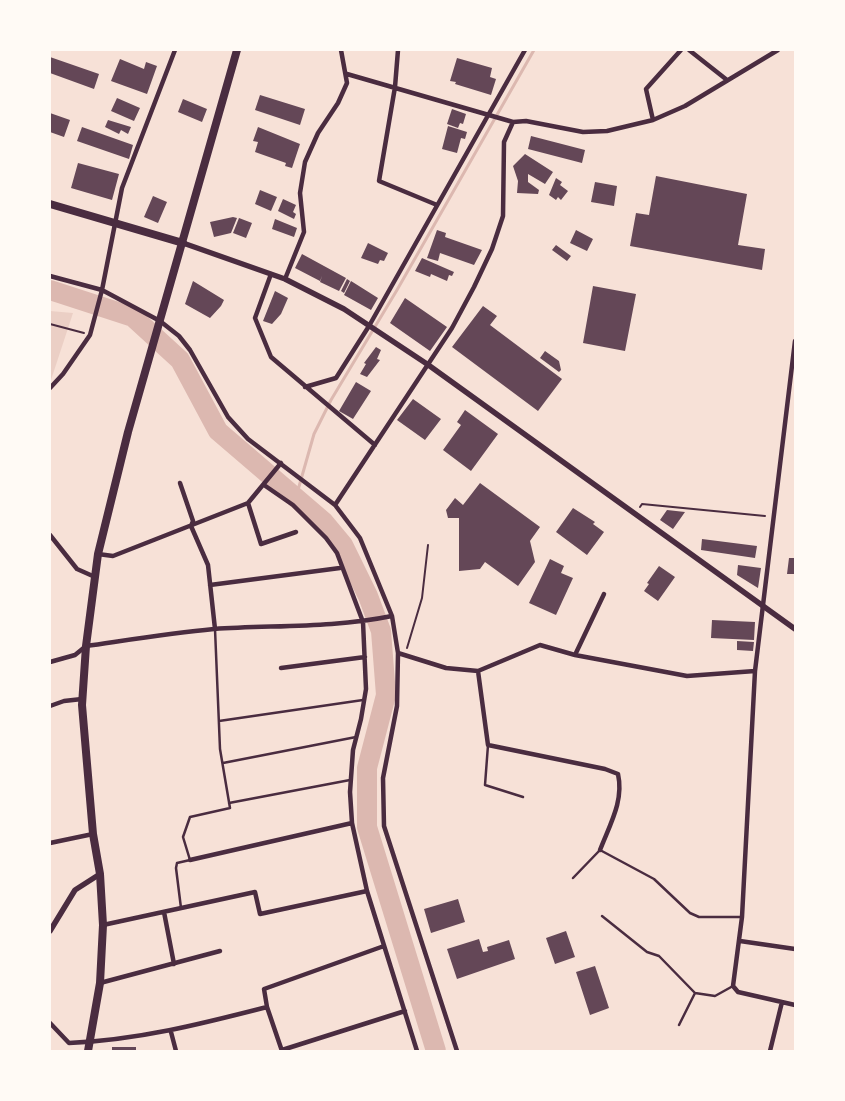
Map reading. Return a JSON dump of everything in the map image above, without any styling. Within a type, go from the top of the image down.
[{"type":"highway","points":[[87,1051],[100,983],[103,925],[100,874],[93,834],[82,700],[86,646],[98,554],[152,343],[183,243],[238,50]]},
{"type":"highway","points":[[50,204],[183,243]]},
{"type":"street","points":[[50,388],[63,374],[90,334],[102,292],[117,223],[122,188],[175,50]]},
{"type":"street","points":[[285,280],[304,232],[300,193],[305,162],[318,133],[340,100],[347,83],[347,74],[341,50]]},
{"type":"street","points":[[398,50],[395,87],[379,181],[437,204]]},
{"type":"street","points":[[305,387],[336,378],[368,326],[525,50]]},
{"type":"street","points":[[653,120],[646,89],[681,50]]},
{"type":"street","points":[[689,50],[727,80]]},
{"type":"street","points":[[347,74],[489,113],[513,122],[526,121],[583,132],[607,131],[653,120],[685,106],[778,50]]},
{"type":"street","points":[[335,505],[463,309],[492,249],[503,216],[504,142],[513,122]]},
{"type":"street","points":[[183,243],[271,274],[329,301],[427,364],[635,516],[795,629]]},
{"type":"street","points":[[271,274],[255,318],[271,357],[375,445]]},
{"type":"street","points":[[50,276],[102,292],[179,336],[190,350],[228,417],[248,439],[335,505],[360,538],[392,616],[398,653],[397,706],[383,778],[384,826],[457,1051]]},
{"type":"street","points":[[795,341],[755,671],[742,917],[733,986],[738,992],[795,1005]]},
{"type":"street","points":[[98,554],[113,556],[248,503],[278,469],[281,463]]},
{"type":"street","points":[[180,483],[193,521],[191,526],[208,566],[214,629]]},
{"type":"street","points":[[264,485],[293,505],[326,538],[337,553],[340,568],[363,622],[366,657],[365,700],[356,737],[351,779],[352,823],[367,891],[417,1051]]},
{"type":"street","points":[[248,503],[261,544],[296,532]]},
{"type":"street","points":[[50,535],[73,565],[95,577]]},
{"type":"street","points":[[210,585],[340,568]]},
{"type":"street","points":[[575,655],[604,594]]},
{"type":"street","points":[[50,662],[75,655],[86,646],[214,629],[272,628],[363,622],[392,616]]},
{"type":"street","points":[[398,653],[446,668],[478,671],[540,645],[575,655],[687,676],[755,671]]},
{"type":"street","points":[[281,668],[366,657]]},
{"type":"street","points":[[478,671],[488,745],[605,769],[618,774],[621,788],[617,809],[600,850]]},
{"type":"street","points":[[50,706],[64,701],[82,700]]},
{"type":"street","points":[[190,860],[352,823]]},
{"type":"street","points":[[50,843],[93,834]]},
{"type":"street","points":[[50,932],[75,890],[100,874]]},
{"type":"street","points":[[103,925],[255,892],[260,914],[367,891]]},
{"type":"street","points":[[164,912],[174,964]]},
{"type":"street","points":[[740,941],[795,949]]},
{"type":"street","points":[[384,946],[264,989],[267,1007],[282,1050],[405,1011]]},
{"type":"street","points":[[100,983],[220,951]]},
{"type":"street","points":[[770,1051],[782,1002]]},
{"type":"street","points":[[50,1023],[69,1043],[90,1042],[171,1032],[267,1007]]},
{"type":"street","points":[[171,1032],[176,1051]]},
{"type":"lane","points":[[181,908],[176,868],[177,863],[190,860],[183,837],[190,817],[230,808],[219,720],[214,629]]},
{"type":"lane","points":[[219,720],[365,700]]},
{"type":"lane","points":[[223,763],[356,737]]},
{"type":"lane","points":[[488,745],[485,785],[523,797]]},
{"type":"lane","points":[[229,803],[351,779]]},
{"type":"lane","points":[[573,878],[600,850],[654,880],[690,913],[699,917],[742,917]]},
{"type":"lane","points":[[602,916],[647,952],[659,956],[696,993],[715,996],[733,986]]},
{"type":"lane","points":[[679,1025],[696,993]]},
{"type":"path","points":[[50,324],[90,334]]},
{"type":"path","points":[[635,516],[642,504],[773,517]]},
{"type":"path","points":[[405,655],[422,598],[428,546]]},
{"type":"shaded area","points":[[50,311],[73,313],[50,383]]},
{"type":"building","points":[[50,57],[99,74],[94,89],[50,73]]},
{"type":"building","points":[[457,58],[492,68],[490,77],[496,79],[491,95],[450,81]]},
{"type":"building","points":[[120,59],[144,69],[146,62],[157,66],[147,94],[111,81]]},
{"type":"building","points":[[260,95],[305,109],[300,125],[255,110]]},
{"type":"building","points":[[117,98],[140,108],[134,121],[111,111]]},
{"type":"building","points":[[183,99],[207,109],[202,122],[178,112]]},
{"type":"building","points":[[452,109],[466,114],[463,124],[460,123],[458,128],[447,124]]},
{"type":"building","points":[[50,113],[70,120],[64,137],[50,132]]},
{"type":"building","points":[[108,120],[131,127],[128,134],[121,130],[119,134],[105,127]]},
{"type":"building","points":[[448,126],[467,132],[465,139],[461,138],[457,153],[442,149]]},
{"type":"building","points":[[82,127],[133,145],[129,159],[77,141]]},
{"type":"building","points":[[258,127],[300,144],[292,168],[285,166],[286,163],[255,152],[258,142],[253,141]]},
{"type":"building","points":[[531,136],[585,150],[582,163],[528,149]]},
{"type":"building","points":[[525,154],[553,172],[545,184],[528,174],[528,182],[539,190],[538,194],[517,193],[518,181],[513,166]]},
{"type":"building","points":[[78,163],[119,174],[112,200],[71,188]]},
{"type":"building","points":[[656,176],[747,194],[738,245],[765,249],[762,270],[630,246],[636,213],[649,215]]},
{"type":"building","points":[[556,178],[562,182],[560,185],[568,191],[561,200],[558,197],[556,200],[549,195]]},
{"type":"building","points":[[595,182],[617,186],[614,206],[591,202]]},
{"type":"building","points":[[260,190],[277,197],[271,211],[255,204]]},
{"type":"building","points":[[153,196],[167,202],[158,223],[144,217]]},
{"type":"building","points":[[283,199],[296,205],[293,212],[296,214],[294,219],[278,211]]},
{"type":"building","points":[[233,217],[237,218],[231,233],[214,237],[210,222]]},
{"type":"building","points":[[239,218],[252,223],[246,238],[233,233]]},
{"type":"building","points":[[275,219],[297,228],[294,237],[272,229]]},
{"type":"building","points":[[437,230],[446,233],[445,237],[482,250],[474,265],[440,253],[438,261],[427,258]]},
{"type":"building","points":[[576,230],[593,239],[587,251],[570,243]]},
{"type":"building","points":[[368,243],[388,253],[384,261],[380,260],[378,264],[361,258]]},
{"type":"building","points":[[556,245],[571,256],[567,261],[552,250]]},
{"type":"building","points":[[302,254],[346,278],[339,291],[320,282],[322,276],[320,281],[295,268]]},
{"type":"building","points":[[422,258],[454,272],[452,276],[449,275],[447,281],[431,274],[430,277],[415,271]]},
{"type":"building","points":[[347,279],[350,281],[344,293],[341,291]]},
{"type":"building","points":[[193,281],[224,300],[210,318],[185,304]]},
{"type":"building","points":[[351,281],[378,298],[371,310],[344,295]]},
{"type":"building","points":[[593,286],[636,294],[625,351],[583,343]]},
{"type":"building","points":[[275,291],[288,298],[281,314],[272,324],[263,321]]},
{"type":"building","points":[[405,298],[447,327],[430,351],[390,323]]},
{"type":"building","points":[[483,306],[497,316],[490,325],[562,379],[538,411],[452,347]]},
{"type":"building","points":[[376,347],[381,350],[377,359],[380,360],[367,377],[360,374],[366,364],[364,363]]},
{"type":"building","points":[[545,351],[559,361],[561,370],[559,372],[540,358]]},
{"type":"building","points":[[356,382],[371,391],[353,419],[339,411]]},
{"type":"building","points":[[413,399],[441,419],[425,440],[397,420]]},
{"type":"building","points":[[465,410],[498,434],[471,471],[443,450],[461,425],[457,422]]},
{"type":"building","points":[[480,483],[540,527],[530,541],[535,562],[518,586],[485,562],[480,569],[459,571],[459,518],[448,518],[446,510],[455,498],[463,505]]},
{"type":"building","points":[[573,508],[595,522],[593,524],[604,532],[587,555],[556,532]]},
{"type":"building","points":[[667,510],[685,512],[673,529],[660,520]]},
{"type":"building","points":[[702,539],[757,546],[755,558],[701,550]]},
{"type":"building","points":[[789,558],[795,558],[795,574],[787,574]]},
{"type":"building","points":[[550,559],[564,566],[561,573],[573,578],[556,615],[529,603]]},
{"type":"building","points":[[738,565],[761,568],[758,588],[737,575]]},
{"type":"building","points":[[659,566],[675,577],[658,601],[644,591],[649,584],[647,583]]},
{"type":"building","points":[[712,620],[755,622],[754,640],[711,638]]},
{"type":"building","points":[[737,641],[754,642],[753,651],[737,650]]},
{"type":"building","points":[[458,899],[465,922],[431,933],[424,909]]},
{"type":"building","points":[[566,931],[575,957],[555,964],[546,938]]},
{"type":"building","points":[[479,939],[483,952],[488,951],[487,947],[509,940],[515,959],[457,979],[447,949]]},
{"type":"building","points":[[595,966],[609,1008],[590,1015],[576,972]]},
{"type":"building","points":[[112,1047],[136,1047],[136,1051],[112,1051]]},
{"type":"waterway","points":[[296,497],[314,434],[331,400],[397,290],[534,50]]},
{"type":"waterway","points":[[50,290],[133,317],[180,360],[218,431],[323,521],[343,545],[368,596],[381,631],[386,695],[367,768],[367,827],[436,1051]]}]
